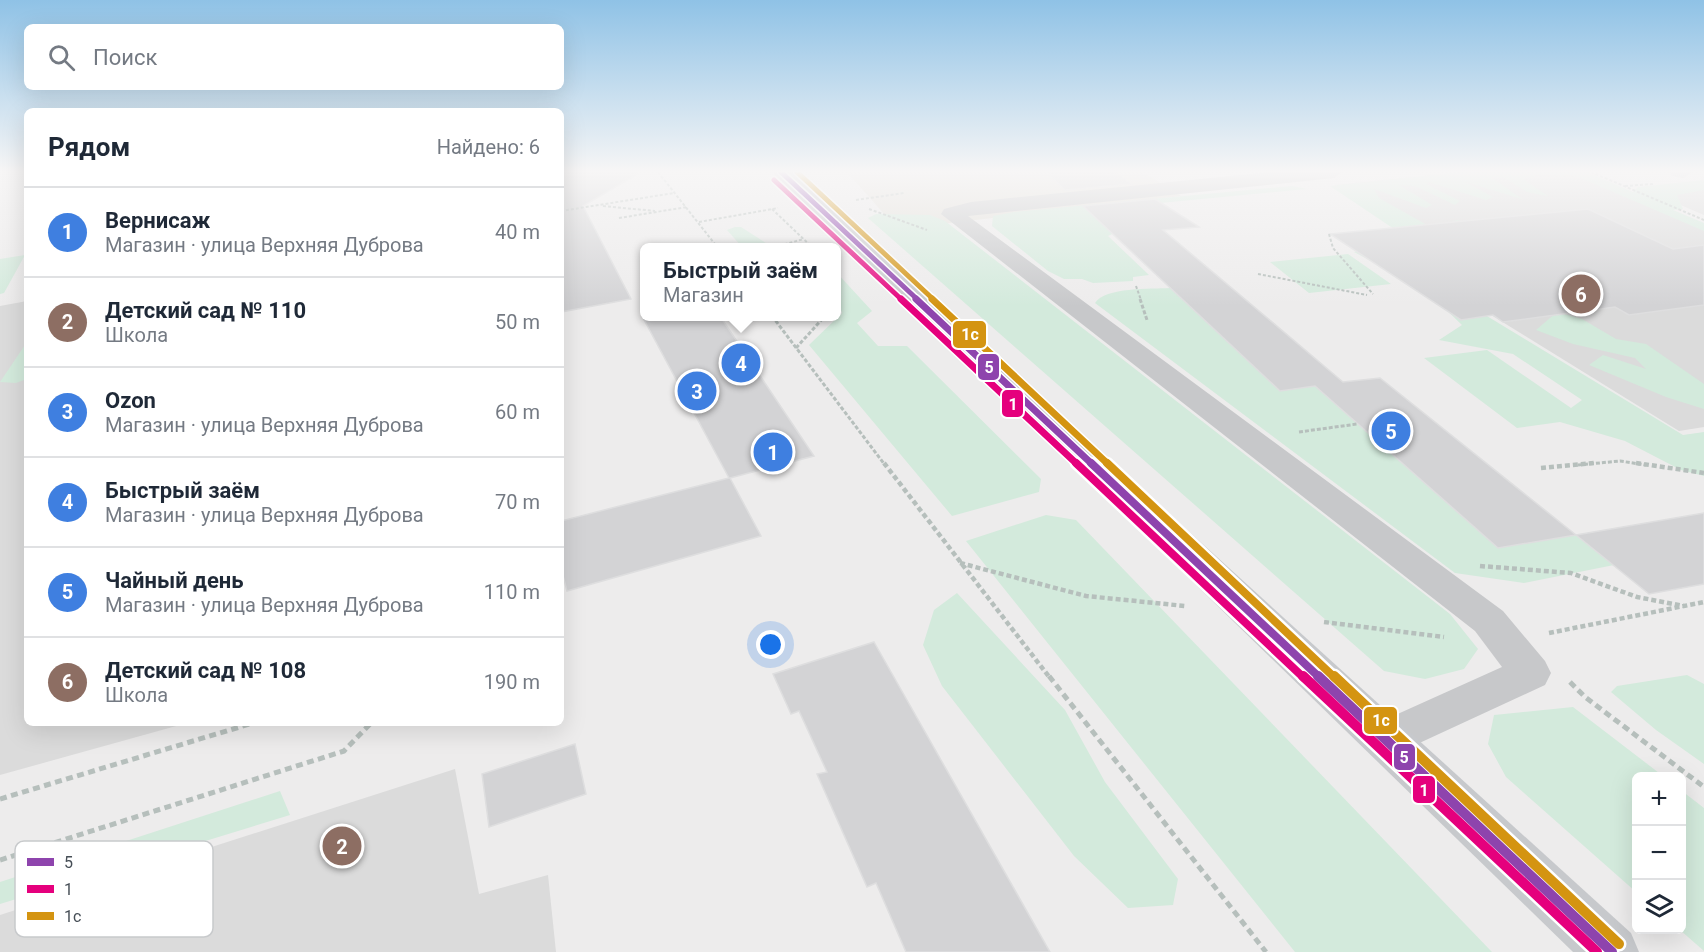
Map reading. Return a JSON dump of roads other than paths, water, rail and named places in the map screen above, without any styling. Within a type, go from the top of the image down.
[{"type":"main road","points":[[828,216],[1612,952]]},
{"type":"street","points":[[955,216],[1489,621],[1530,673],[1387,739]]},
{"type":"place","name":"Детский сад № 108","points":[[1581,294]]},
{"type":"place","name":"Быстрый заём","points":[[741,363]]},
{"type":"place","name":"Ozon","points":[[697,391]]},
{"type":"place","name":"Чайный день","points":[[1391,431]]},
{"type":"place","name":"Вернисаж","points":[[773,452]]},
{"type":"place","name":"Детский сад № 110","points":[[342,846]]}]
